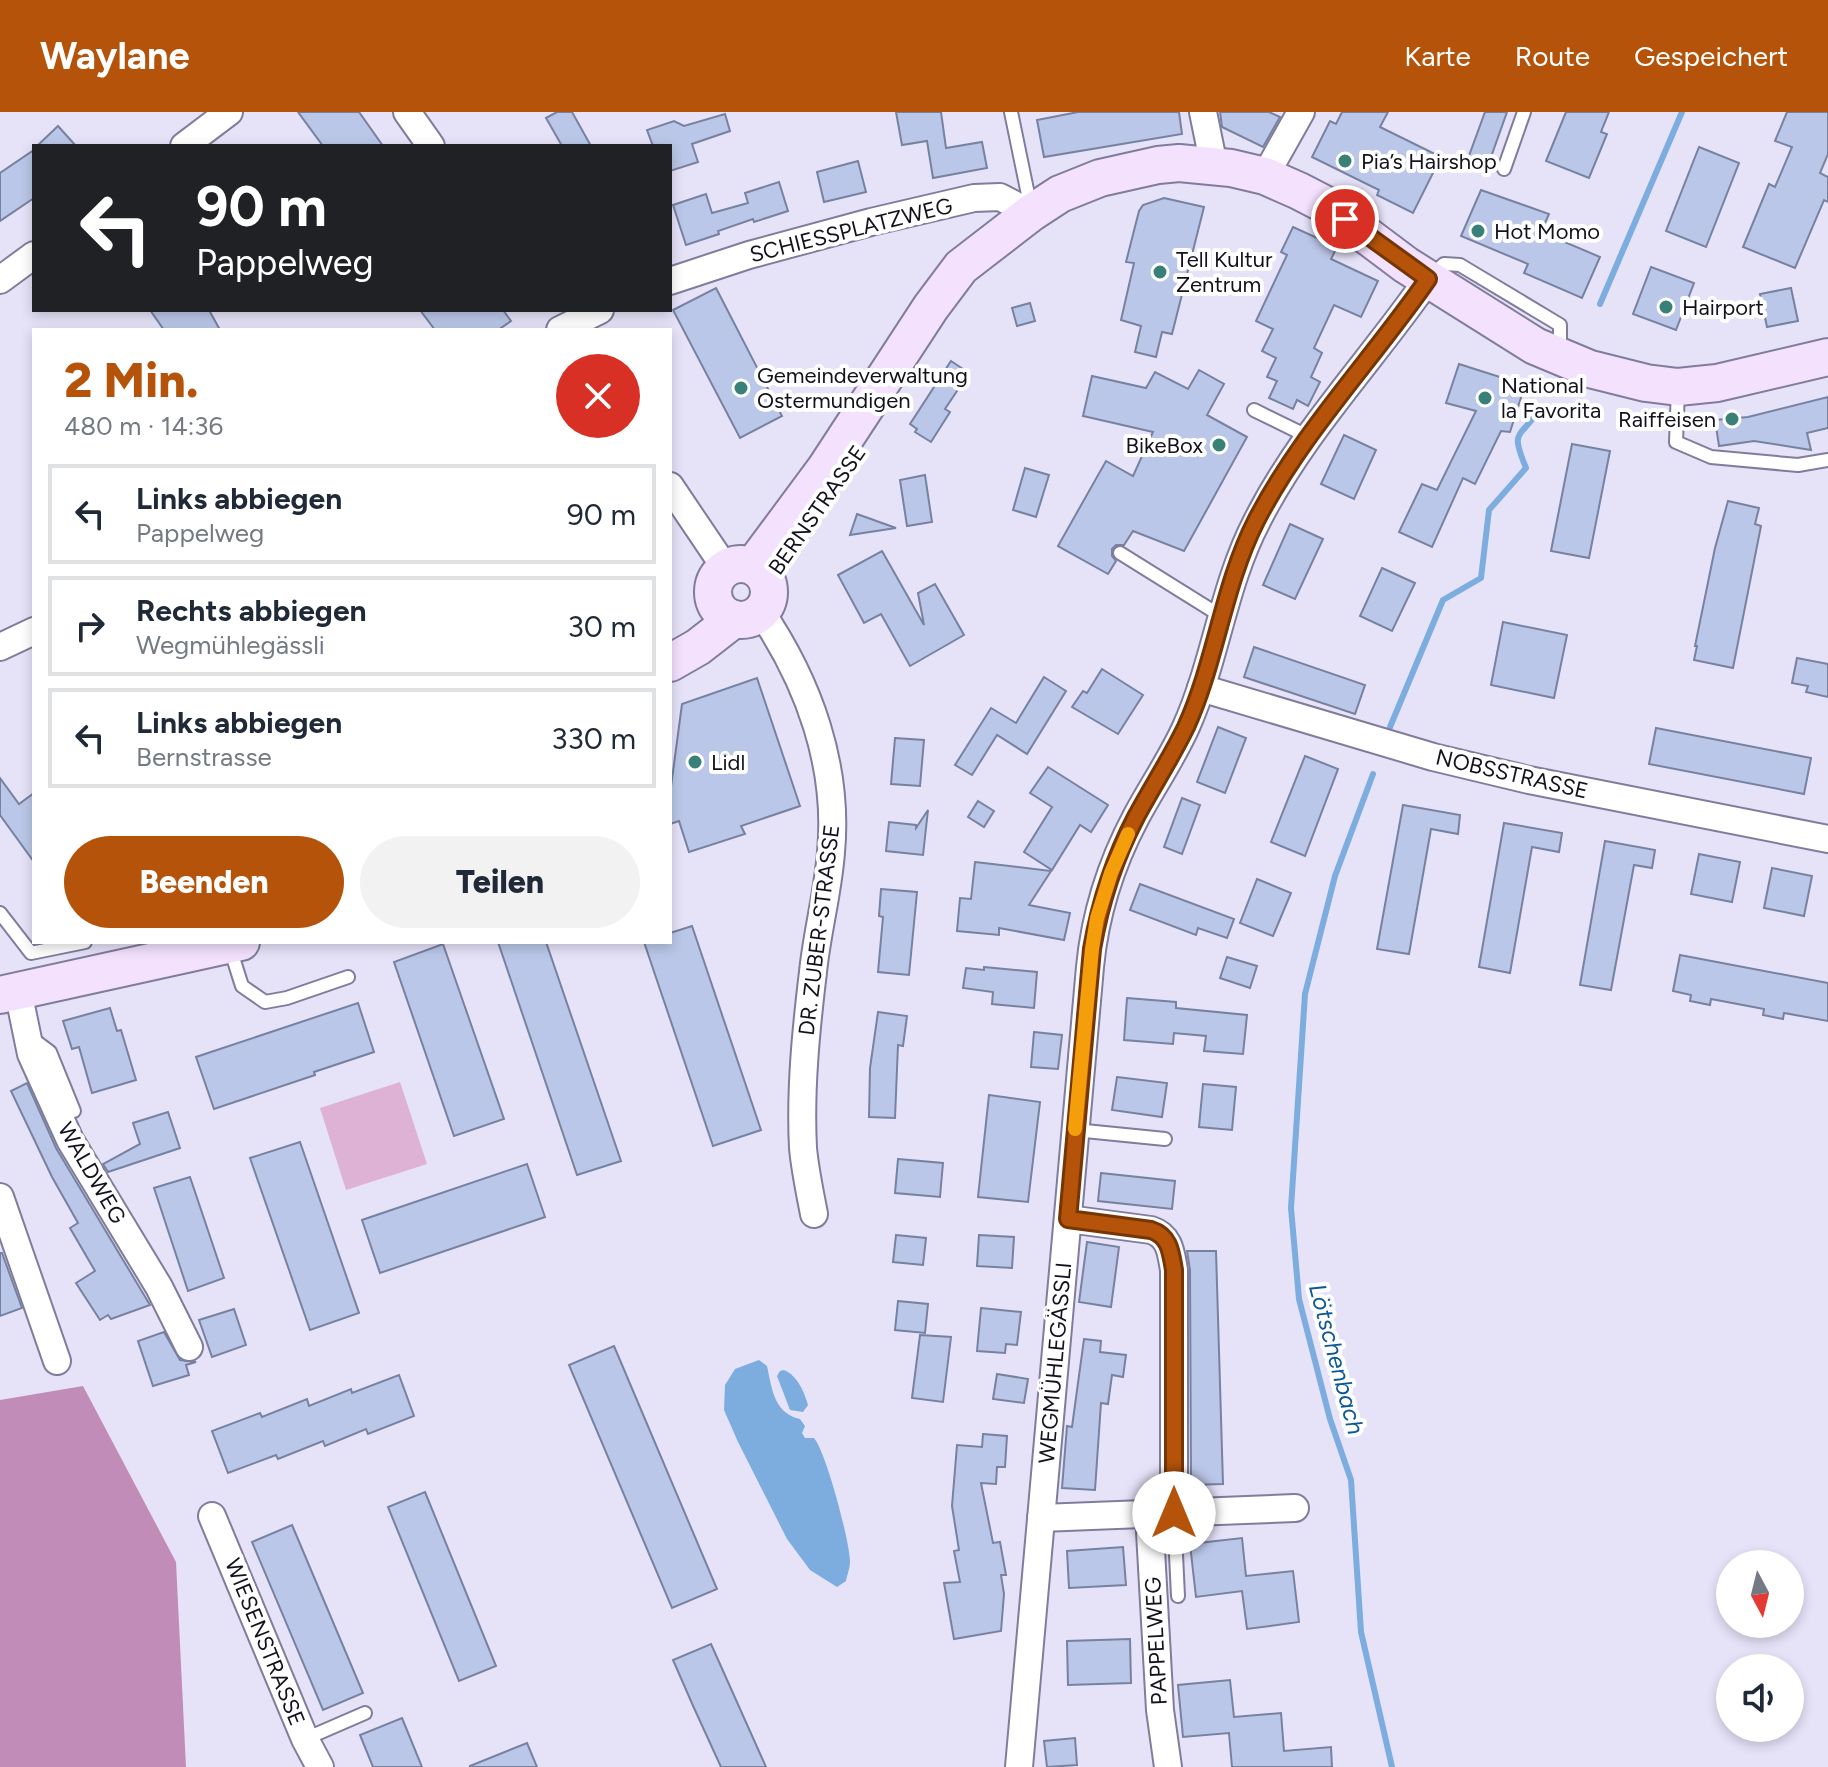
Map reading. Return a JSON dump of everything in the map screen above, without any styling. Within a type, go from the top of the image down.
[{"type":"main road","name":"BERNSTRASSE","points":[[672,662],[698,647],[841,480],[950,315],[973,286],[1000,239],[1060,194],[1100,178],[1179,163],[1265,176],[1326,205],[1428,279],[1535,346],[1617,377],[1678,387],[1717,383],[1828,357]]},
{"type":"main road","name":"BERNSTRASSE","points":[[672,644],[743,592]]},
{"type":"main road","points":[[9,993],[215,945]]},
{"type":"street","points":[[187,144],[229,112]]},
{"type":"street","points":[[407,112],[430,144]]},
{"type":"street","points":[[1203,112],[1214,166]]},
{"type":"street","points":[[1265,176],[1301,112]]},
{"type":"street","name":"SCHIESSPLATZWEG","points":[[672,280],[749,255],[974,198],[1000,197],[1031,213]]},
{"type":"street","points":[[0,280],[32,256]]},
{"type":"street","name":"WEGMÜHLEGÄSSLI","points":[[1019,1767],[1092,949],[1103,896],[1135,818],[1181,737],[1201,688],[1221,616],[1255,524],[1276,485],[1309,437],[1365,361],[1397,325],[1428,279]]},
{"type":"street","points":[[559,325],[595,312]]},
{"type":"street","name":"DR. ZUBER-STRASSE","points":[[672,489],[743,592],[780,639],[803,685],[822,740],[832,794],[832,850],[813,969],[804,1063],[803,1149],[814,1214]]},
{"type":"street","points":[[0,647],[32,632]]},
{"type":"street","name":"NOBSSTRASSE","points":[[1201,688],[1433,757],[1529,780],[1828,839]]},
{"type":"street","name":"WALDWEG","points":[[9,993],[27,1035],[31,1054],[70,1140],[159,1287],[189,1347]]},
{"type":"street","points":[[0,1197],[57,1361]]},
{"type":"street","name":"PAPPELWEG","points":[[1068,1219],[1160,1233],[1169,1245],[1174,1270],[1162,1514],[1160,1710],[1168,1767]]},
{"type":"street","points":[[1041,1518],[1295,1508]]},
{"type":"street","name":"WIESENSTRASSE","points":[[212,1516],[305,1739],[320,1767]]},
{"type":"lane","points":[[1011,112],[1031,213]]},
{"type":"lane","points":[[1504,169],[1524,112]]},
{"type":"lane","points":[[1678,387],[1676,442],[1711,457],[1798,465],[1828,460]]},
{"type":"lane","points":[[1254,410],[1309,437]]},
{"type":"lane","points":[[1120,553],[1221,616]]},
{"type":"lane","points":[[0,913],[31,953],[75,944]]},
{"type":"lane","points":[[215,945],[242,986],[265,1002],[287,998],[348,977]]},
{"type":"lane","points":[[27,1035],[50,1052],[74,1111]]},
{"type":"lane","points":[[1075,1130],[1165,1139]]},
{"type":"lane","points":[[1162,1514],[1178,1596]]},
{"type":"lane","points":[[305,1739],[365,1713]]},
{"type":"shaded area","points":[[400,1082],[427,1164],[346,1190],[320,1108]]},
{"type":"shaded area","points":[[83,1386],[176,1562],[186,1767],[0,1767],[0,1400]]},
{"type":"water","points":[[759,1360],[767,1366],[779,1406],[800,1419],[805,1426],[802,1433],[805,1438],[814,1438],[825,1460],[842,1518],[850,1562],[846,1581],[837,1587],[810,1570],[787,1539],[724,1410],[725,1385],[735,1369]]},
{"type":"water","points":[[784,1370],[797,1380],[802,1390],[808,1405],[803,1412],[790,1410],[777,1376]]},
{"type":"building","points":[[298,112],[359,112],[382,144],[322,144]]},
{"type":"building","points":[[557,112],[572,112],[590,144],[561,144],[546,118]]},
{"type":"building","points":[[896,112],[941,112],[946,148],[982,142],[987,168],[933,178],[927,141],[902,145]]},
{"type":"building","points":[[1078,112],[1179,112],[1182,134],[1044,157],[1037,120]]},
{"type":"building","points":[[1220,112],[1269,112],[1280,117],[1263,147],[1222,127]]},
{"type":"building","points":[[1342,112],[1388,112],[1380,127],[1441,157],[1413,213],[1377,195],[1379,190],[1312,157],[1330,121],[1336,124]]},
{"type":"building","points":[[1485,112],[1507,112],[1486,171],[1466,164]]},
{"type":"building","points":[[1566,112],[1609,112],[1601,132],[1607,134],[1589,178],[1546,161]]},
{"type":"building","points":[[1787,112],[1828,112],[1828,154],[1820,173],[1828,177],[1828,202],[1824,200],[1795,268],[1743,247],[1769,184],[1775,187],[1792,147],[1775,141]]},
{"type":"building","points":[[725,114],[730,131],[692,144],[698,162],[672,170],[672,144],[652,144],[647,130],[674,121],[684,126]]},
{"type":"building","points":[[58,126],[74,144],[39,144]]},
{"type":"building","points":[[1699,147],[1739,163],[1706,247],[1666,231]]},
{"type":"building","points":[[32,151],[32,199],[0,221],[0,173]]},
{"type":"building","points":[[858,161],[866,192],[824,202],[817,172]]},
{"type":"building","points":[[779,182],[788,211],[754,222],[753,219],[686,245],[673,205],[706,194],[712,213],[748,203],[745,193]]},
{"type":"building","points":[[1481,190],[1549,214],[1541,232],[1600,257],[1582,298],[1524,273],[1528,264],[1461,236]]},
{"type":"building","name":"Tell Kultur Zentrum","points":[[1164,198],[1204,207],[1172,334],[1162,332],[1156,357],[1135,352],[1141,326],[1121,320],[1134,263],[1126,262],[1139,211],[1143,205]]},
{"type":"building","points":[[1293,227],[1337,247],[1331,259],[1378,281],[1361,317],[1334,305],[1314,348],[1322,353],[1311,377],[1320,382],[1308,406],[1297,400],[1293,409],[1269,398],[1277,381],[1267,377],[1276,358],[1262,351],[1273,329],[1256,321],[1287,255],[1281,252]]},
{"type":"building","points":[[1651,267],[1694,283],[1676,330],[1633,314]]},
{"type":"building","name":"Gemeindeverwaltung Ostermundigen","points":[[716,288],[782,416],[740,438],[673,310]]},
{"type":"building","points":[[1791,288],[1798,321],[1767,327],[1760,294]]},
{"type":"building","points":[[1030,303],[1035,321],[1017,326],[1012,308]]},
{"type":"building","points":[[151,312],[210,312],[219,328],[163,328]]},
{"type":"building","points":[[422,312],[504,312],[511,321],[501,328],[434,328]]},
{"type":"building","points":[[951,361],[969,373],[945,409],[950,412],[931,442],[915,432],[917,429],[910,424]]},
{"type":"building","points":[[1459,364],[1525,385],[1510,432],[1501,431],[1475,484],[1463,478],[1432,547],[1399,532],[1422,484],[1437,490],[1476,411],[1446,403]]},
{"type":"building","points":[[1199,370],[1224,384],[1207,415],[1247,437],[1184,551],[1133,531],[1124,545],[1116,545],[1112,549],[1116,561],[1108,574],[1058,546],[1106,461],[1133,476],[1153,432],[1083,416],[1092,376],[1146,388],[1155,372],[1188,389]]},
{"type":"building","points":[[1828,397],[1828,428],[1807,433],[1811,450],[1754,441],[1719,446],[1715,420],[1748,417]]},
{"type":"building","points":[[1344,435],[1376,450],[1354,499],[1321,484]]},
{"type":"building","points":[[1572,444],[1610,451],[1589,558],[1551,551]]},
{"type":"building","points":[[1025,468],[1049,475],[1036,517],[1013,510]]},
{"type":"building","points":[[925,475],[932,522],[907,526],[900,480]]},
{"type":"building","points":[[1728,501],[1759,508],[1755,524],[1761,526],[1733,668],[1694,660],[1715,548]]},
{"type":"building","points":[[857,514],[896,528],[850,535]]},
{"type":"building","points":[[1290,524],[1323,539],[1295,599],[1263,585]]},
{"type":"building","points":[[882,551],[924,625],[918,593],[935,584],[964,635],[910,666],[881,614],[864,623],[838,575]]},
{"type":"building","points":[[1382,568],[1415,583],[1392,631],[1360,616]]},
{"type":"building","points":[[1503,622],[1567,635],[1554,698],[1491,685]]},
{"type":"building","points":[[1254,647],[1365,685],[1355,714],[1244,677]]},
{"type":"building","points":[[1797,658],[1828,664],[1828,697],[1806,692],[1808,686],[1792,683]]},
{"type":"building","points":[[1102,669],[1143,695],[1118,734],[1072,707],[1083,691],[1087,693]]},
{"type":"building","points":[[1044,677],[1066,691],[1027,754],[997,735],[972,775],[955,765],[991,708],[1016,723]]},
{"type":"building","points":[[757,678],[800,806],[741,826],[745,834],[689,852],[679,821],[672,823],[672,779],[682,704]]},
{"type":"building","points":[[1218,727],[1246,738],[1225,793],[1197,782]]},
{"type":"building","points":[[1656,728],[1811,758],[1804,794],[1649,764]]},
{"type":"building","points":[[895,738],[924,740],[920,786],[891,784]]},
{"type":"building","points":[[1305,756],[1338,769],[1305,856],[1271,842]]},
{"type":"building","points":[[1048,767],[1108,805],[1091,832],[1080,825],[1052,870],[1024,852],[1052,807],[1030,793]]},
{"type":"building","points":[[0,778],[19,804],[32,794],[32,859],[0,815]]},
{"type":"building","points":[[1182,798],[1200,805],[1182,854],[1164,847]]},
{"type":"building","points":[[978,801],[994,811],[984,827],[968,817]]},
{"type":"building","points":[[1403,805],[1460,815],[1458,834],[1431,829],[1409,954],[1377,949]]},
{"type":"building","points":[[928,810],[923,855],[886,851],[889,822],[916,825],[916,828]]},
{"type":"building","points":[[1504,823],[1562,833],[1559,852],[1532,847],[1510,973],[1479,967]]},
{"type":"building","points":[[1605,841],[1655,850],[1652,868],[1634,865],[1611,990],[1580,985]]},
{"type":"building","points":[[1699,854],[1740,862],[1732,902],[1691,894]]},
{"type":"building","points":[[975,862],[1051,871],[1029,905],[1070,913],[1064,940],[999,928],[999,935],[957,931],[960,898],[971,899]]},
{"type":"building","points":[[1772,868],[1812,876],[1804,916],[1764,908]]},
{"type":"building","points":[[1257,879],[1291,893],[1273,936],[1240,923]]},
{"type":"building","points":[[1140,884],[1234,919],[1227,938],[1198,928],[1196,935],[1130,910]]},
{"type":"building","points":[[881,889],[917,892],[909,975],[878,972],[883,917],[879,916]]},
{"type":"building","points":[[692,926],[761,1130],[713,1146],[645,944],[672,944],[672,932]]},
{"type":"building","points":[[443,944],[504,1119],[454,1136],[394,962]]},
{"type":"building","points":[[499,944],[547,944],[621,1161],[577,1175]]},
{"type":"building","points":[[1680,955],[1828,983],[1828,1021],[1784,1013],[1783,1019],[1763,1015],[1764,1009],[1711,999],[1710,1005],[1690,1001],[1691,995],[1673,991]]},
{"type":"building","points":[[1227,957],[1257,966],[1250,988],[1220,978]]},
{"type":"building","points":[[984,967],[1037,972],[1034,1008],[992,1004],[993,992],[963,988],[966,968],[984,970]]},
{"type":"building","points":[[1127,998],[1176,1002],[1176,1008],[1247,1015],[1243,1054],[1204,1051],[1206,1036],[1174,1033],[1173,1044],[1124,1040]]},
{"type":"building","points":[[358,1003],[374,1052],[214,1109],[196,1057]]},
{"type":"building","points":[[110,1008],[117,1031],[121,1030],[136,1080],[92,1093],[79,1047],[72,1049],[63,1021]]},
{"type":"building","points":[[878,1012],[907,1016],[903,1046],[898,1045],[895,1118],[869,1117],[870,1068]]},
{"type":"building","points":[[1034,1032],[1062,1035],[1058,1069],[1031,1067]]},
{"type":"building","points":[[1117,1077],[1167,1083],[1162,1117],[1112,1110]]},
{"type":"building","points":[[27,1083],[56,1148],[150,1305],[111,1319],[108,1315],[100,1320],[76,1283],[95,1271],[70,1228],[78,1223],[11,1091]]},
{"type":"building","points":[[1203,1084],[1236,1087],[1232,1130],[1199,1127]]},
{"type":"building","points":[[989,1095],[1040,1102],[1028,1202],[978,1197]]},
{"type":"building","points":[[168,1112],[180,1148],[108,1172],[103,1164],[140,1144],[133,1123]]},
{"type":"building","points":[[300,1142],[359,1313],[310,1330],[250,1158]]},
{"type":"building","points":[[898,1159],[943,1163],[940,1197],[895,1193]]},
{"type":"building","points":[[527,1164],[545,1217],[380,1273],[362,1220]]},
{"type":"building","points":[[1101,1173],[1175,1181],[1172,1209],[1098,1201]]},
{"type":"building","points":[[190,1177],[224,1278],[188,1291],[154,1188]]},
{"type":"building","points":[[896,1235],[926,1238],[923,1265],[893,1262]]},
{"type":"building","points":[[979,1235],[1014,1237],[1012,1268],[977,1266]]},
{"type":"building","points":[[1087,1242],[1119,1247],[1111,1307],[1079,1302]]},
{"type":"building","points":[[1187,1251],[1216,1251],[1223,1484],[1191,1485],[1190,1270]]},
{"type":"building","points":[[0,1253],[22,1308],[0,1316]]},
{"type":"building","points":[[898,1301],[928,1304],[925,1333],[895,1330]]},
{"type":"building","points":[[981,1308],[1021,1312],[1017,1345],[1006,1344],[1005,1353],[977,1351]]},
{"type":"building","points":[[234,1309],[246,1345],[212,1357],[199,1320]]},
{"type":"building","points":[[164,1332],[180,1360],[196,1362],[186,1365],[189,1375],[153,1386],[138,1341]]},
{"type":"building","points":[[920,1335],[951,1337],[943,1402],[912,1398]]},
{"type":"building","points":[[1084,1339],[1101,1341],[1100,1352],[1126,1355],[1123,1377],[1112,1375],[1108,1404],[1101,1403],[1095,1490],[1062,1488],[1067,1426],[1072,1427]]},
{"type":"building","points":[[614,1346],[717,1589],[672,1608],[569,1365]]},
{"type":"building","points":[[997,1374],[1028,1379],[1024,1403],[993,1399]]},
{"type":"building","points":[[399,1375],[414,1416],[368,1434],[366,1429],[325,1446],[323,1441],[278,1459],[276,1455],[228,1473],[212,1431],[260,1413],[262,1417],[307,1399],[309,1406]]},
{"type":"building","points":[[983,1434],[1007,1436],[1005,1467],[997,1467],[996,1484],[981,1483],[993,1543],[1000,1542],[1006,1575],[1001,1575],[1004,1594],[1001,1631],[954,1639],[944,1583],[960,1582],[954,1551],[959,1550],[952,1506],[957,1445],[982,1447]]},
{"type":"building","points":[[425,1492],[496,1666],[459,1681],[388,1507]]},
{"type":"building","points":[[292,1525],[363,1693],[323,1710],[252,1542]]},
{"type":"building","points":[[1242,1538],[1246,1576],[1293,1571],[1299,1622],[1247,1629],[1242,1591],[1196,1597],[1190,1544]]},
{"type":"building","points":[[1123,1547],[1126,1585],[1069,1588],[1067,1551]]},
{"type":"building","points":[[1130,1639],[1131,1683],[1068,1685],[1067,1641]]},
{"type":"building","points":[[711,1644],[766,1767],[721,1767],[694,1708],[673,1660]]},
{"type":"building","points":[[1230,1680],[1234,1717],[1281,1713],[1284,1751],[1331,1747],[1332,1767],[1232,1767],[1229,1733],[1183,1737],[1178,1685]]},
{"type":"building","points":[[402,1718],[422,1767],[373,1767],[360,1735]]},
{"type":"building","points":[[1075,1738],[1077,1765],[1047,1767],[1044,1741]]},
{"type":"building","points":[[527,1743],[537,1767],[470,1767],[470,1766]]},
{"type":"waterway","name":"Lötschenbach","points":[[1600,304],[1682,112]]},
{"type":"waterway","name":"Lötschenbach","points":[[1390,727],[1443,600],[1481,578],[1489,510],[1526,468],[1518,440],[1539,410]]},
{"type":"waterway","name":"Lötschenbach","points":[[1373,774],[1335,876],[1305,994],[1291,1208],[1299,1299],[1330,1419],[1351,1480],[1361,1632],[1392,1767]]},
{"type":"slow traffic","points":[[1075,1129],[1097,918],[1111,873],[1128,834]]},
{"type":"place","name":"Pia’s Hairshop","points":[[1345,161]]},
{"type":"place","name":"Hot Momo","points":[[1478,231]]},
{"type":"place","name":"Tell Kultur Zentrum","points":[[1160,272]]},
{"type":"place","name":"Hairport","points":[[1666,307]]},
{"type":"place","name":"Gemeindeverwaltung Ostermundigen","points":[[741,388]]},
{"type":"place","name":"National la Favorita","points":[[1485,398]]},
{"type":"place","name":"Raiffeisen","points":[[1732,419]]},
{"type":"place","name":"BikeBox","points":[[1219,445]]},
{"type":"place","name":"Lidl","points":[[695,762]]},
{"type":"route","points":[[1174,1513],[1174,1270],[1169,1245],[1160,1233],[1151,1230],[1068,1219],[1092,949],[1097,918],[1111,873],[1135,818],[1186,727],[1201,688],[1234,576],[1255,524],[1276,485],[1323,416],[1397,325],[1428,279],[1345,219]]}]
